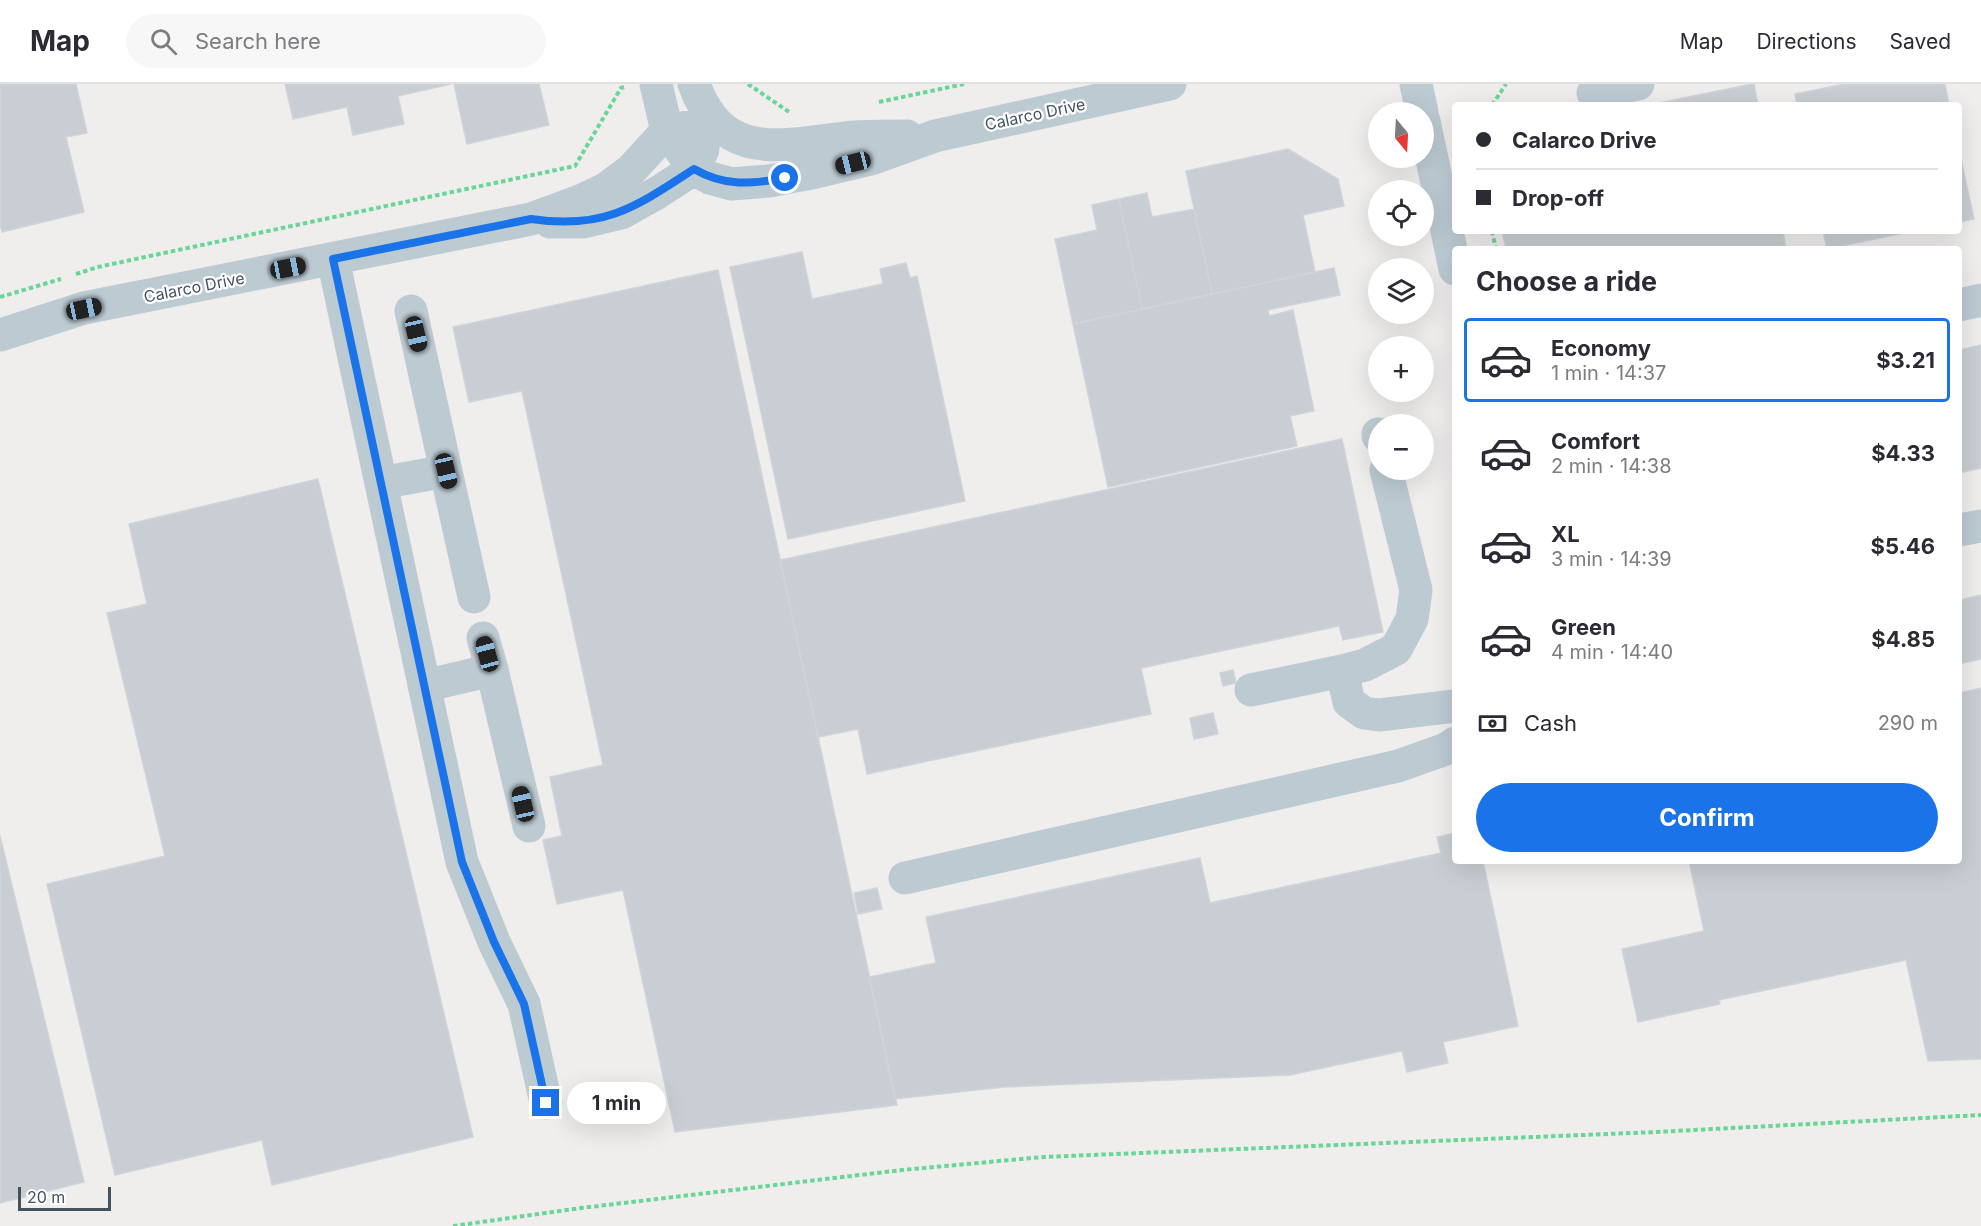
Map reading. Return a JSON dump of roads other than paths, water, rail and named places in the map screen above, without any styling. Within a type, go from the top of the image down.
[{"type":"street","points":[[694,84],[700,102],[714,122]]},
{"type":"street","name":"Calarco Drive","points":[[531,219],[557,223],[583,222],[621,213],[694,169],[710,178],[732,184],[769,181],[871,159],[935,136],[1170,84]]},
{"type":"street","points":[[1416,84],[1420,102]]},
{"type":"street","points":[[1593,93],[1638,84]]},
{"type":"street","points":[[642,85],[667,130],[694,169]]},
{"type":"street","points":[[667,130],[714,122]]},
{"type":"street","points":[[694,169],[714,122]]},
{"type":"street","name":"Calarco Drive","points":[[714,122],[726,133],[767,146],[798,145],[856,137],[935,136]]},
{"type":"street","name":"Calarco Drive","points":[[0,335],[84,309],[531,219],[607,188],[631,170],[667,130]]},
{"type":"street","points":[[1434,168],[1452,256]]},
{"type":"street","points":[[333,259],[462,862],[494,942],[524,1004],[546,1103]]},
{"type":"street","points":[[1962,304],[1981,300]]},
{"type":"street","points":[[411,311],[474,597]]},
{"type":"street","points":[[381,483],[446,471]]},
{"type":"street","points":[[1251,690],[1365,665],[1396,649],[1412,620],[1416,590],[1388,480]]},
{"type":"street","points":[[1962,529],[1981,526]]},
{"type":"street","points":[[483,638],[529,826]]},
{"type":"street","points":[[424,686],[492,670]]},
{"type":"street","points":[[1342,670],[1349,702],[1364,713],[1379,715],[1452,706]]},
{"type":"street","points":[[904,878],[1398,766],[1446,749],[1452,744]]}]
